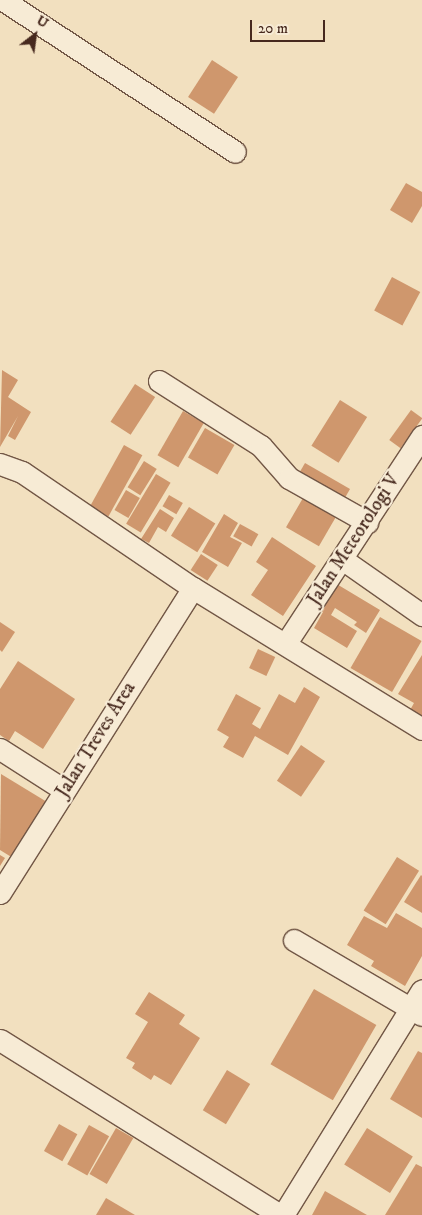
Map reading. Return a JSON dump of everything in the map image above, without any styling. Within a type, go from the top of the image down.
[{"type":"street","points":[[3,0],[235,152]]},
{"type":"street","points":[[159,381],[261,446],[289,478],[367,522]]},
{"type":"street","name":"Jalan Meteorologi V","points":[[286,644],[422,436]]},
{"type":"street","points":[[0,464],[22,472],[193,588],[422,729]]},
{"type":"street","points":[[342,559],[422,615]]},
{"type":"street","name":"Jalan Treves Area","points":[[0,893],[193,588]]},
{"type":"street","points":[[0,749],[64,790]]},
{"type":"street","points":[[0,1040],[281,1215],[418,1004],[294,940]]},
{"type":"building","points":[[212,60],[238,77],[214,114],[188,97]]},
{"type":"building","points":[[406,183],[422,192],[422,206],[412,223],[390,210]]},
{"type":"building","points":[[392,277],[420,292],[402,326],[374,311]]},
{"type":"building","points":[[2,370],[18,380],[8,397],[31,412],[15,440],[8,436],[18,416],[0,447]]},
{"type":"building","points":[[135,384],[155,397],[131,435],[110,422]]},
{"type":"building","points":[[340,400],[367,417],[339,463],[311,446]]},
{"type":"building","points":[[411,410],[422,419],[401,448],[389,440]]},
{"type":"building","points":[[183,411],[204,423],[178,467],[158,455]]},
{"type":"building","points":[[205,428],[234,445],[217,474],[188,457]]},
{"type":"building","points":[[124,445],[142,455],[108,516],[90,506]]},
{"type":"building","points":[[144,461],[157,469],[140,495],[128,487]]},
{"type":"building","points":[[305,463],[350,489],[341,505],[296,479]]},
{"type":"building","points":[[156,474],[171,483],[141,532],[126,524]]},
{"type":"building","points":[[126,490],[140,498],[128,518],[115,510]]},
{"type":"building","points":[[307,491],[340,510],[319,546],[286,527]]},
{"type":"building","points":[[169,495],[183,503],[176,514],[162,506]]},
{"type":"building","points":[[189,507],[215,523],[197,552],[171,536]]},
{"type":"building","points":[[160,509],[174,518],[166,532],[158,527],[149,543],[141,539]]},
{"type":"building","points":[[224,514],[238,523],[230,537],[242,543],[228,567],[202,552]]},
{"type":"building","points":[[240,524],[258,534],[252,546],[233,536]]},
{"type":"building","points":[[272,537],[316,566],[283,616],[251,595],[268,570],[256,562]]},
{"type":"building","points":[[201,554],[218,565],[207,581],[191,570]]},
{"type":"building","points":[[335,583],[380,610],[366,633],[354,625],[357,622],[335,608],[331,615],[357,631],[347,648],[314,628],[323,612],[318,610]]},
{"type":"building","points":[[380,617],[422,641],[392,692],[350,668]]},
{"type":"building","points":[[0,622],[15,632],[2,652],[0,650]]},
{"type":"building","points":[[258,649],[275,657],[266,676],[249,668]]},
{"type":"building","points":[[422,655],[422,720],[409,712],[414,703],[398,694]]},
{"type":"building","points":[[18,661],[75,699],[43,749],[15,731],[9,741],[0,735],[0,689]]},
{"type":"building","points":[[304,687],[320,697],[288,755],[255,736],[243,758],[223,747],[229,737],[217,730],[236,694],[261,708],[252,724],[260,729],[279,694],[295,703]]},
{"type":"building","points":[[301,745],[325,761],[301,797],[277,781]]},
{"type":"building","points":[[1,774],[47,802],[13,858],[0,850]]},
{"type":"building","points":[[0,855],[5,858],[0,866]]},
{"type":"building","points":[[397,857],[419,871],[386,924],[364,910]]},
{"type":"building","points":[[422,876],[422,913],[404,902]]},
{"type":"building","points":[[396,913],[422,928],[422,956],[405,986],[371,966],[374,961],[347,945],[364,916],[387,928]]},
{"type":"building","points":[[314,989],[376,1025],[333,1100],[271,1064]]},
{"type":"building","points":[[149,992],[185,1015],[179,1024],[200,1038],[171,1085],[154,1075],[151,1080],[132,1068],[135,1063],[126,1058],[148,1022],[135,1014]]},
{"type":"building","points":[[418,1051],[422,1053],[422,1118],[390,1099]]},
{"type":"building","points":[[227,1070],[250,1084],[226,1124],[203,1110]]},
{"type":"building","points":[[59,1124],[77,1134],[62,1161],[44,1151]]},
{"type":"building","points":[[89,1125],[109,1136],[87,1176],[67,1164]]},
{"type":"building","points":[[116,1128],[133,1138],[107,1184],[90,1174]]},
{"type":"building","points":[[367,1128],[413,1157],[390,1193],[344,1164]]},
{"type":"building","points":[[416,1164],[422,1167],[422,1215],[385,1215]]},
{"type":"building","points":[[325,1191],[367,1215],[312,1215]]},
{"type":"building","points":[[106,1198],[135,1215],[96,1215]]}]
